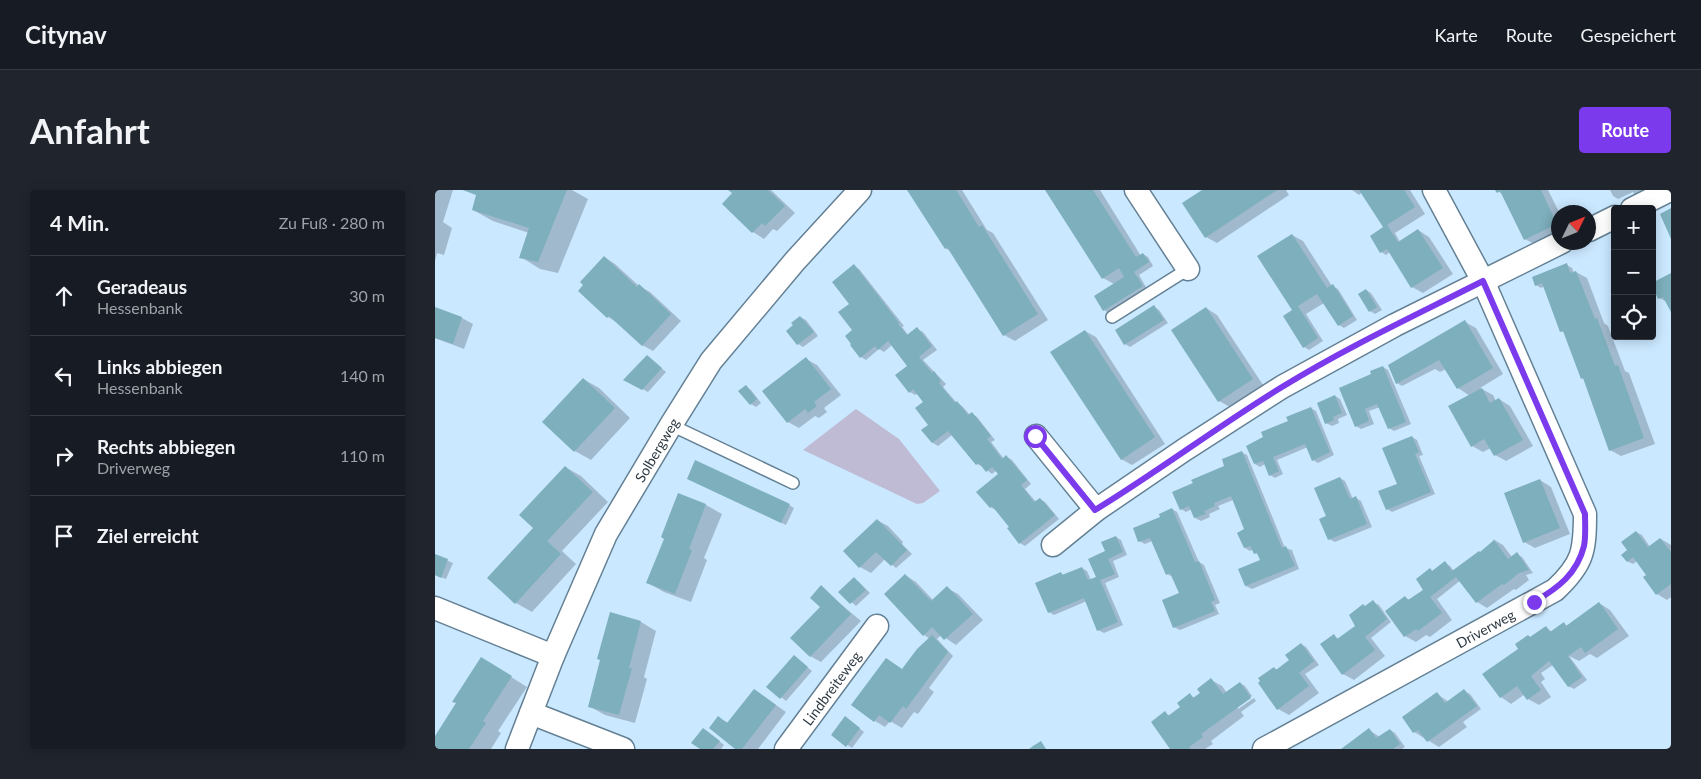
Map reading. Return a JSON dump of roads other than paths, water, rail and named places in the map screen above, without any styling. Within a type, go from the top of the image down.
[{"type":"street","points":[[1136,190],[1188,269]]},
{"type":"street","name":"Driverweg","points":[[1264,749],[1555,590],[1569,577],[1578,563],[1585,544],[1585,514],[1483,281],[1434,190]]},
{"type":"street","points":[[1644,205],[1671,190]]},
{"type":"street","name":"Solbergweg","points":[[517,749],[553,656],[607,534],[671,425],[711,361],[849,194]]},
{"type":"street","points":[[1596,226],[1611,219]]},
{"type":"street","points":[[1053,544],[1095,510],[1289,383],[1395,325],[1551,247]]},
{"type":"street","points":[[1035,436],[1095,510]]},
{"type":"street","points":[[435,608],[553,656]]},
{"type":"street","name":"Lindbreiteweg","points":[[786,749],[877,626]]},
{"type":"street","points":[[531,713],[623,749]]},
{"type":"lane","points":[[1112,318],[1188,269]]},
{"type":"lane","points":[[671,425],[793,483]]}]
